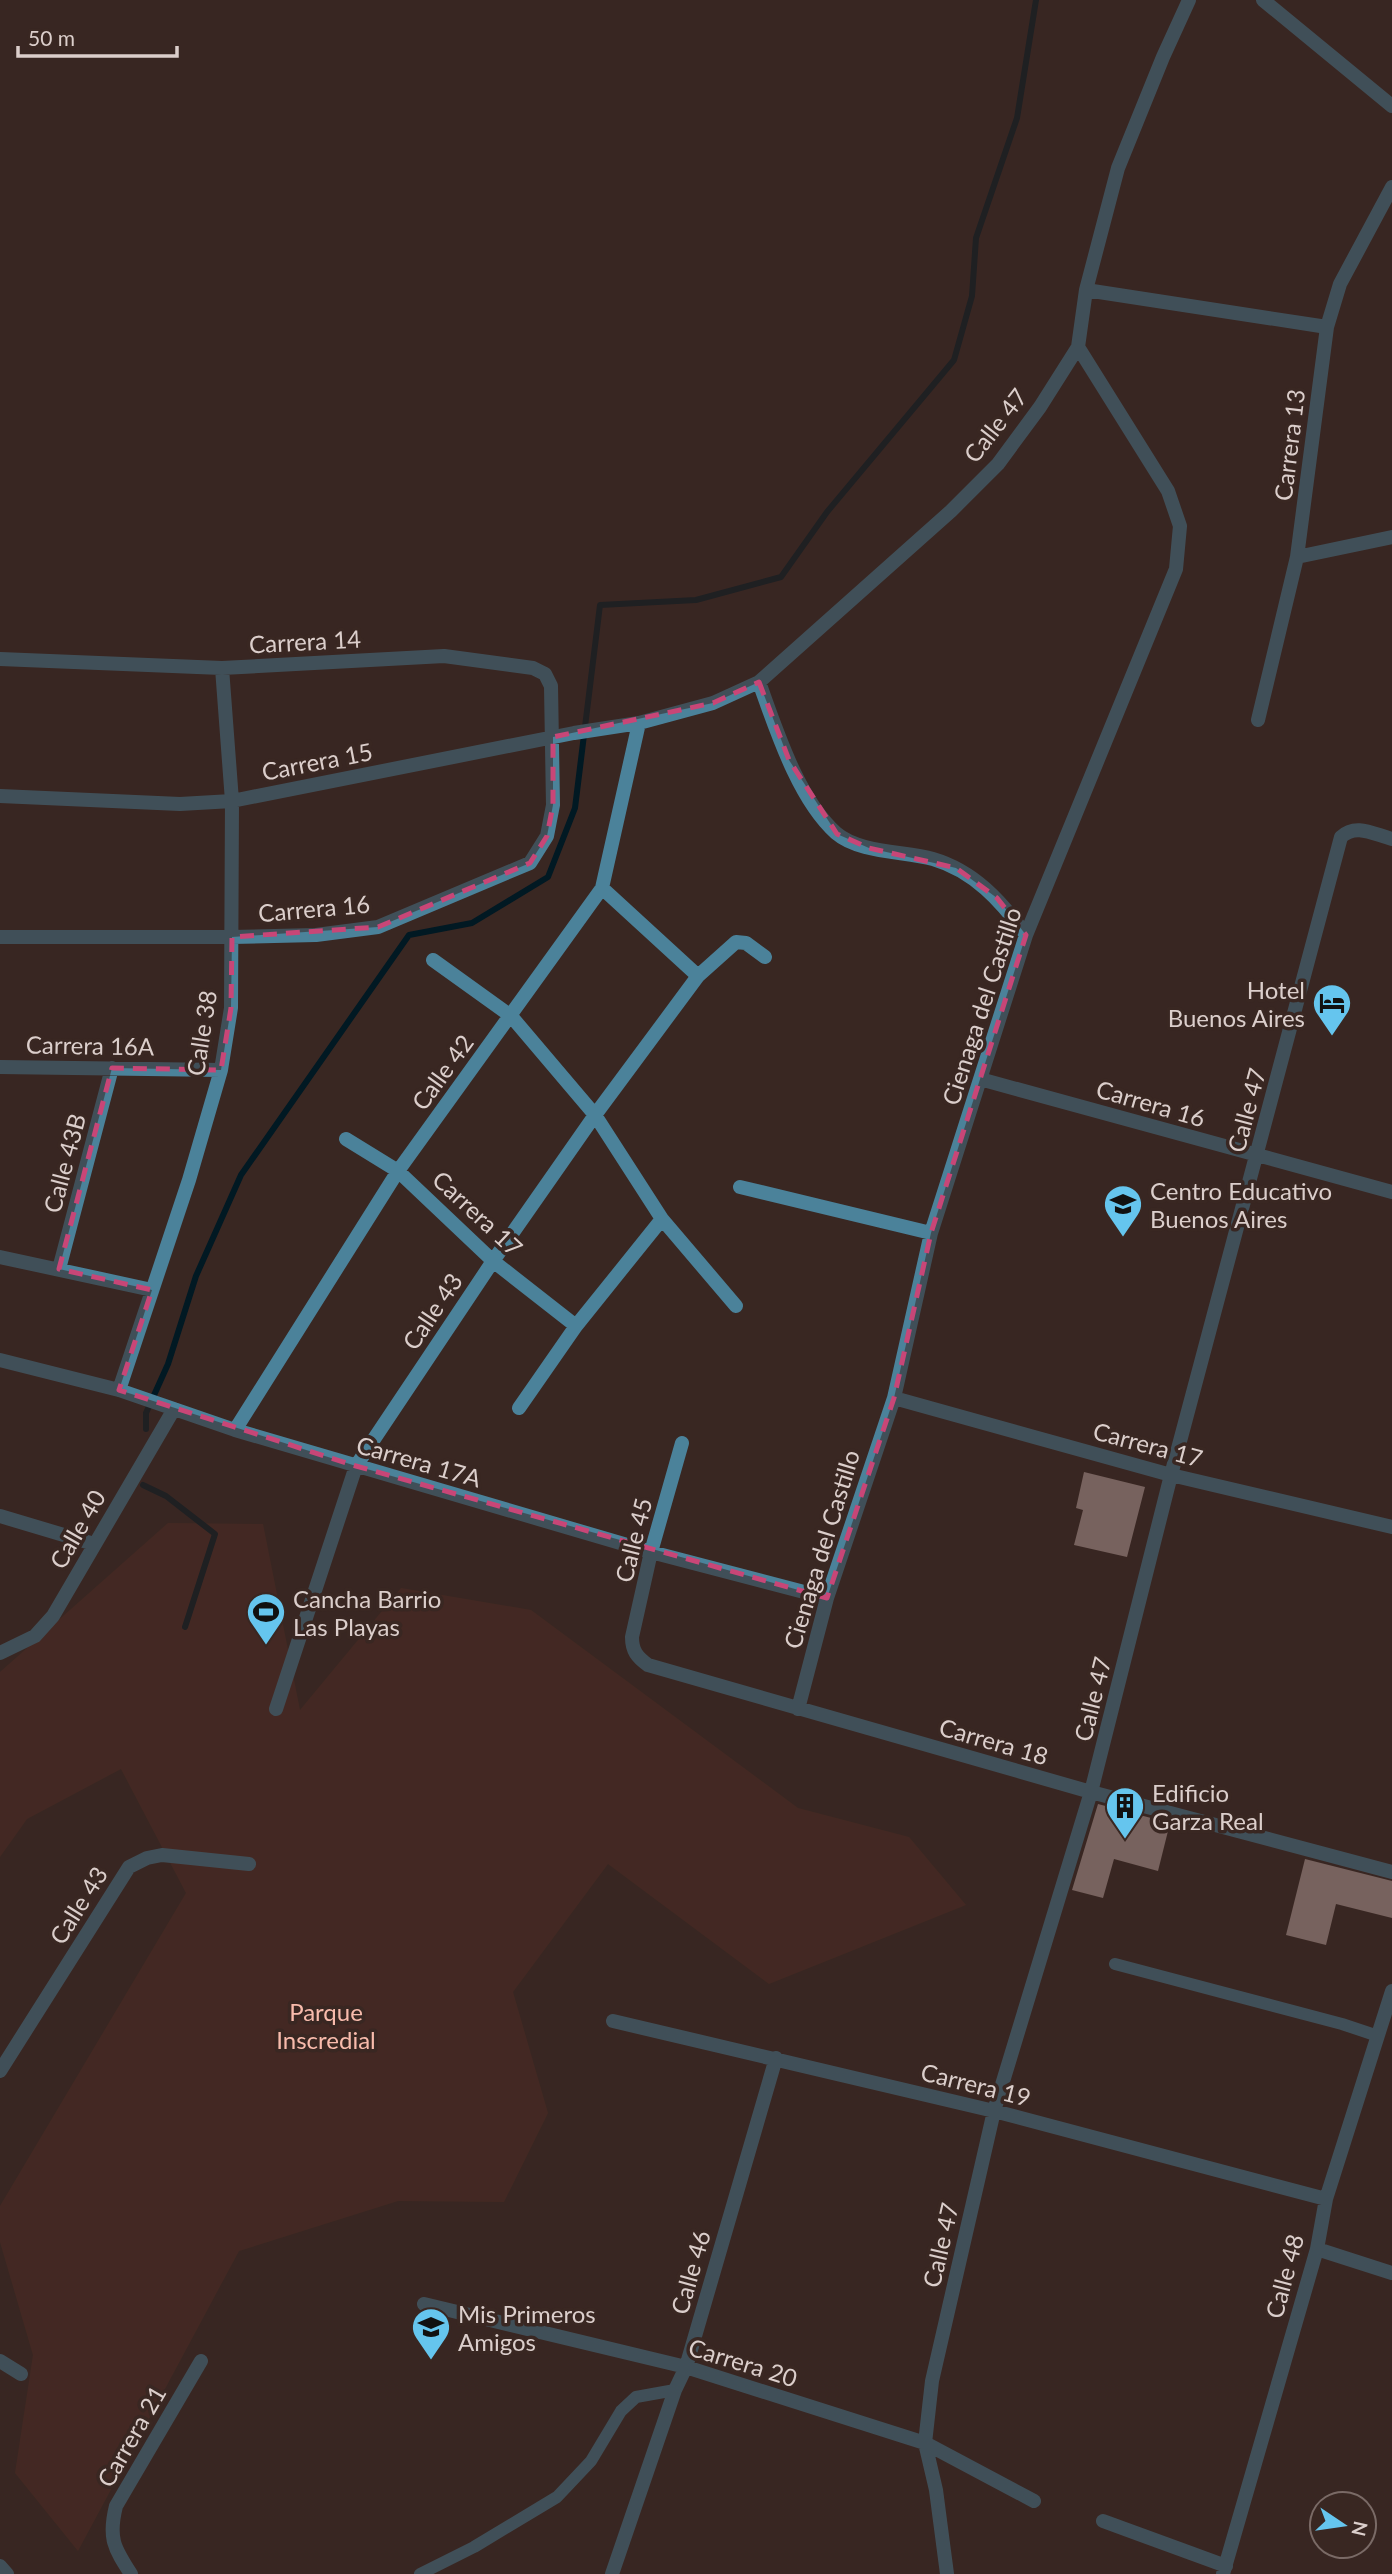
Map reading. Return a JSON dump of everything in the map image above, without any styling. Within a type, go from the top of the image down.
[{"type":"street","name":"Calle 47","points":[[639,723],[713,703],[759,682],[951,511],[998,464],[1040,407],[1078,346],[1086,290],[1118,168],[1189,0]]},
{"type":"street","points":[[1264,0],[1392,106]]},
{"type":"street","name":"Carrera 13","points":[[1258,720],[1297,558],[1327,327],[1340,284],[1392,187]]},
{"type":"street","points":[[1086,290],[1327,327]]},
{"type":"street","name":"Cienaga del Castillo","points":[[797,1709],[827,1598],[894,1398],[931,1233],[1026,935],[1176,569],[1180,526],[1168,491],[1078,346]]},
{"type":"street","points":[[1297,558],[1392,537]]},
{"type":"street","name":"Carrera 14","points":[[0,659],[222,668],[444,656],[533,668],[545,674],[551,686],[553,737]]},
{"type":"street","name":"Calle 38","points":[[119,1390],[189,1180],[221,1070],[231,1009],[232,801],[222,668]]},
{"type":"street","points":[[759,682],[789,760],[810,800],[837,834],[869,848],[932,859],[956,868],[998,898],[1026,935]]},
{"type":"street","name":"Carrera 15","points":[[0,796],[180,804],[232,801],[553,737],[639,723]]},
{"type":"street","name":"Calle 42","points":[[235,1430],[398,1171],[602,888],[639,723]]},
{"type":"street","name":"Carrera 16","points":[[0,937],[316,935],[378,927],[530,863],[547,836],[553,805],[553,737]]},
{"type":"street","name":"Calle 47","points":[[947,2574],[936,2490],[925,2443],[932,2381],[994,2111],[1091,1792],[1171,1475],[1258,1157],[1340,837],[1349,830],[1356,829],[1392,839]]},
{"type":"street","points":[[602,888],[698,976]]},
{"type":"street","name":"Calle 43","points":[[276,1709],[356,1466],[493,1261],[595,1115],[698,976],[736,942],[746,943],[765,957]]},
{"type":"street","points":[[433,960],[511,1016],[595,1115],[662,1219],[736,1306]]},
{"type":"street","name":"Carrera 16A","points":[[0,1068],[221,1070]]},
{"type":"street","name":"Calle 43B","points":[[59,1269],[112,1068]]},
{"type":"street","name":"Carrera 16","points":[[980,1079],[1392,1192]]},
{"type":"street","name":"Carrera 17","points":[[346,1139],[398,1171],[493,1261],[576,1326]]},
{"type":"street","points":[[740,1187],[931,1233]]},
{"type":"street","points":[[519,1408],[576,1326],[662,1219]]},
{"type":"street","points":[[0,1257],[152,1290]]},
{"type":"street","name":"Carrera 17A","points":[[0,1360],[119,1390],[235,1430],[651,1552],[827,1598]]},
{"type":"street","name":"Carrera 17","points":[[894,1398],[1171,1475],[1392,1527]]},
{"type":"street","name":"Calle 40","points":[[0,1653],[35,1636],[53,1616],[168,1407]]},
{"type":"street","name":"Calle 45","points":[[632,1648],[632,1637],[651,1552],[682,1443]]},
{"type":"street","points":[[0,1517],[94,1544]]},
{"type":"street","name":"Carrera 18","points":[[632,1648],[648,1665],[797,1709],[1091,1792],[1392,1872]]},
{"type":"street","name":"Calle 43","points":[[0,2071],[129,1867],[147,1858],[162,1855],[249,1864]]},
{"type":"street","name":"Calle 48","points":[[1224,2570],[1317,2249],[1326,2199],[1391,1997]]},
{"type":"street","name":"Carrera 19","points":[[612,2021],[994,2111],[1326,2199]]},
{"type":"street","name":"Calle 46","points":[[612,2574],[675,2390],[686,2367],[776,2058]]},
{"type":"street","points":[[1317,2249],[1392,2273]]},
{"type":"street","name":"Carrera 20","points":[[424,2304],[686,2367],[925,2443],[1034,2501]]},
{"type":"street","points":[[0,2361],[21,2374]]},
{"type":"street","name":"Carrera 21","points":[[131,2574],[114,2549],[111,2524],[116,2507],[201,2361]]},
{"type":"street","points":[[1102,2521],[1224,2570]]},
{"type":"street","points":[[0,2566],[7,2574]]},
{"type":"lane","points":[[1115,1964],[1378,2036]]},
{"type":"lane","points":[[420,2574],[474,2547],[557,2497],[591,2461],[621,2411],[636,2397],[675,2390]]},
{"type":"highlighted area","points":[[759,682],[789,760],[837,834],[869,848],[956,868],[997,898],[1026,935],[931,1233],[894,1398],[827,1598],[356,1466],[119,1390],[152,1290],[59,1269],[112,1068],[221,1070],[231,1008],[232,937],[378,927],[530,863],[547,836],[553,805],[553,737],[713,703]]},
{"type":"green space","name":"Parque Inscredial","points":[[168,1523],[263,1524],[300,1710],[401,1588],[531,1610],[798,1808],[909,1837],[966,1905],[769,1984],[608,1864],[513,1992],[548,2113],[504,2202],[398,2201],[239,2251],[78,2551],[15,2473],[33,2355],[0,2242],[0,2206],[186,1893],[121,1769],[27,1819],[0,1857],[0,1672]]},
{"type":"building","points":[[1084,1472],[1145,1487],[1127,1557],[1074,1545],[1083,1510],[1076,1508]]},
{"type":"building","name":"Edificio Garza Real","points":[[1098,1804],[1170,1823],[1158,1871],[1114,1859],[1103,1898],[1072,1890]]},
{"type":"building","points":[[1305,1859],[1392,1881],[1392,1918],[1336,1904],[1326,1945],[1286,1935]]},
{"type":"waterway","points":[[146,1429],[146,1413],[168,1364],[196,1276],[241,1175],[409,935],[472,923],[548,877],[575,808],[600,605],[696,600],[781,577],[827,512],[954,360],[972,296],[976,238],[1017,118],[1036,0]]},
{"type":"waterway","points":[[143,1485],[166,1496],[215,1534],[185,1627]]},
{"type":"place","name":"Hotel Buenos Aires","points":[[1332,1037]]},
{"type":"place","name":"Centro Educativo Buenos Aires","points":[[1123,1238]]},
{"type":"place","name":"Cancha Barrio Las Playas","points":[[266,1646]]},
{"type":"place","name":"Edificio Garza Real","points":[[1125,1840]]},
{"type":"place","name":"Mis Primeros Amigos","points":[[431,2361]]}]
